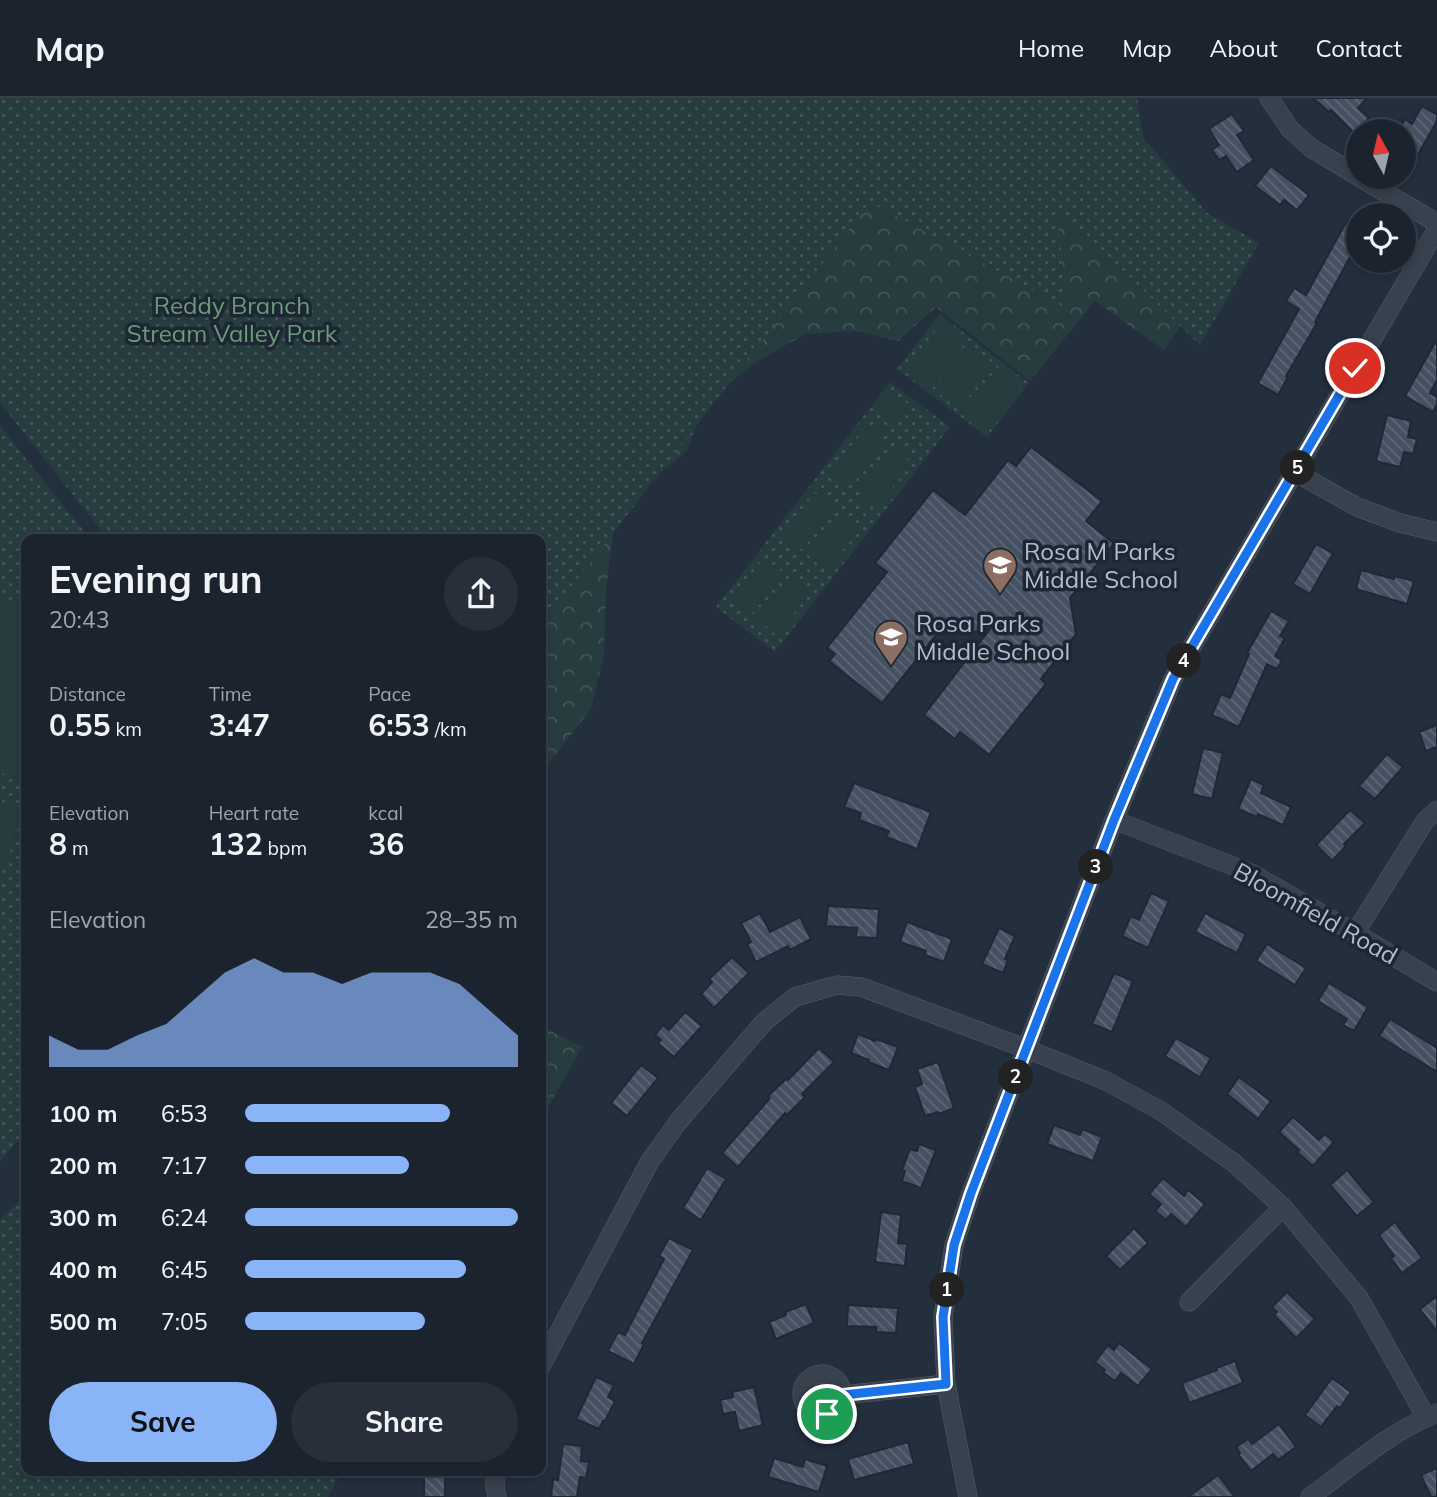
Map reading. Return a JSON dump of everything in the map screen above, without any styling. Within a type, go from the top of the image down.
[{"type":"street","points":[[1269,98],[1290,129],[1311,148],[1346,168]]},
{"type":"street","points":[[1381,189],[1437,223]]},
{"type":"street","points":[[968,1497],[946,1384],[943,1317],[954,1245],[971,1193],[1114,820],[1173,679],[1437,229]]},
{"type":"street","points":[[1295,472],[1357,507],[1399,523],[1437,532]]},
{"type":"street","points":[[1355,933],[1425,821],[1437,810]]},
{"type":"street","name":"Bloomfield Road","points":[[1114,820],[1251,873],[1437,982]]},
{"type":"street","points":[[546,1357],[649,1161],[678,1122],[764,1021],[795,997],[837,985],[861,987],[1106,1081],[1161,1111],[1234,1163],[1283,1207],[1359,1298],[1432,1415],[1388,1440],[1310,1497]]},
{"type":"street","points":[[1189,1302],[1283,1207]]},
{"type":"street","points":[[843,1395],[946,1384]]},
{"type":"street","points":[[495,1476],[497,1497]]},
{"type":"green space","name":"Reddy Branch Stream Valley Park","points":[[0,98],[1137,98],[1143,137],[1207,213],[1259,243],[1200,345],[1056,206],[1068,309],[870,202],[546,620],[546,534],[104,534],[0,403]]},
{"type":"green space","points":[[543,98],[1127,131],[1238,246],[1164,350],[1095,301],[1030,381],[936,307],[898,341],[855,331],[805,334],[758,361],[705,402],[687,451],[638,491],[614,528],[606,590],[604,655],[591,709],[546,767],[546,534],[257,534]]},
{"type":"green space","points":[[940,314],[1029,383],[987,437],[897,369]]},
{"type":"green space","points":[[942,323],[966,342],[931,388],[906,368]]},
{"type":"green space","points":[[969,345],[994,364],[959,409],[934,390]]},
{"type":"green space","points":[[998,367],[1022,386],[987,431],[962,412]]},
{"type":"green space","points":[[890,382],[950,427],[775,652],[716,607]]},
{"type":"green space","points":[[886,387],[908,404],[893,423],[871,406]]},
{"type":"green space","points":[[875,425],[886,433],[881,440],[885,443],[852,485],[847,482],[843,489],[832,480],[836,474],[832,470],[865,428],[870,432]]},
{"type":"green space","points":[[0,426],[86,534],[21,534],[21,1138],[0,1161]]},
{"type":"green space","points":[[901,445],[911,453],[906,460],[911,464],[878,506],[873,502],[869,509],[858,500],[862,494],[858,491],[891,449],[896,452]]},
{"type":"green space","points":[[815,493],[834,508],[802,550],[782,535]]},
{"type":"green space","points":[[841,513],[860,529],[827,570],[808,555]]},
{"type":"green space","points":[[764,558],[784,573],[751,615],[732,600]]},
{"type":"green space","points":[[790,578],[810,593],[777,635],[758,620]]},
{"type":"green space","points":[[0,599],[21,605],[21,782],[0,772]]},
{"type":"green space","points":[[0,802],[21,805],[18,829],[0,874]]},
{"type":"green space","points":[[546,1029],[582,1047],[546,1111]]},
{"type":"green space","points":[[21,1200],[21,1476],[340,1476],[328,1497],[0,1497],[0,1220]]},
{"type":"building","points":[[1313,98],[1367,98],[1358,108],[1368,119],[1346,119],[1346,125],[1331,110],[1329,112]]},
{"type":"building","points":[[1422,106],[1437,115],[1437,121],[1416,158],[1416,119]]},
{"type":"building","points":[[1232,114],[1244,131],[1237,135],[1254,160],[1237,172],[1226,156],[1219,160],[1212,150],[1219,145],[1209,129]]},
{"type":"building","points":[[1271,166],[1309,195],[1297,210],[1284,200],[1280,205],[1255,186]]},
{"type":"building","points":[[1346,225],[1346,264],[1278,395],[1258,383],[1299,309],[1286,301],[1294,288],[1306,295]]},
{"type":"building","points":[[1437,339],[1437,380],[1430,393],[1437,397],[1433,412],[1405,396]]},
{"type":"building","points":[[1387,415],[1411,421],[1408,437],[1417,439],[1413,454],[1404,452],[1400,467],[1376,461]]},
{"type":"building","points":[[1031,447],[1102,501],[1086,521],[1114,543],[1070,598],[1076,634],[1041,679],[1046,684],[989,755],[960,732],[955,739],[924,715],[990,629],[958,635],[945,624],[882,703],[829,661],[835,654],[827,648],[887,572],[875,563],[933,490],[965,515],[1008,460],[1016,466]]},
{"type":"building","points":[[1316,544],[1333,553],[1310,594],[1293,584]]},
{"type":"building","points":[[1361,570],[1394,579],[1395,576],[1414,581],[1407,604],[1356,589]]},
{"type":"building","points":[[1271,611],[1289,621],[1280,636],[1285,638],[1275,656],[1282,660],[1277,669],[1267,664],[1239,727],[1212,715],[1221,694],[1230,698],[1249,654],[1247,653]]},
{"type":"building","points":[[1437,725],[1437,747],[1426,751],[1419,732]]},
{"type":"building","points":[[1203,748],[1223,753],[1212,799],[1192,794]]},
{"type":"building","points":[[1387,754],[1403,767],[1375,799],[1359,786]]},
{"type":"building","points":[[1251,779],[1264,785],[1261,793],[1291,807],[1283,825],[1238,809]]},
{"type":"building","points":[[854,783],[931,812],[917,849],[886,837],[889,831],[859,820],[861,813],[844,807]]},
{"type":"building","points":[[1350,810],[1365,823],[1332,861],[1316,845]]},
{"type":"building","points":[[1151,893],[1169,901],[1148,948],[1122,936],[1131,916],[1139,920]]},
{"type":"building","points":[[828,906],[879,909],[877,938],[856,937],[857,928],[826,926]]},
{"type":"building","points":[[760,913],[770,932],[800,917],[811,939],[790,950],[788,946],[756,962],[747,944],[751,942],[741,923]]},
{"type":"building","points":[[1205,913],[1246,934],[1237,953],[1195,932]]},
{"type":"building","points":[[907,922],[952,939],[944,962],[925,955],[926,951],[900,942]]},
{"type":"building","points":[[999,928],[1015,936],[1005,959],[1008,960],[1003,973],[982,964]]},
{"type":"building","points":[[1267,944],[1306,968],[1295,985],[1256,961]]},
{"type":"building","points":[[732,957],[749,973],[714,1008],[701,994],[712,982],[709,979]]},
{"type":"building","points":[[1114,973],[1133,981],[1112,1032],[1092,1024]]},
{"type":"building","points":[[1329,983],[1368,1007],[1354,1031],[1343,1025],[1347,1019],[1318,1001]]},
{"type":"building","points":[[685,1012],[702,1026],[674,1057],[658,1043],[661,1040],[655,1035],[663,1025],[669,1030]]},
{"type":"building","points":[[1390,1019],[1437,1048],[1437,1072],[1379,1036]]},
{"type":"building","points":[[858,1034],[898,1047],[889,1070],[851,1053]]},
{"type":"building","points":[[1176,1038],[1211,1058],[1200,1077],[1165,1056]]},
{"type":"building","points":[[819,1048],[834,1062],[802,1094],[805,1097],[787,1115],[785,1113],[738,1167],[722,1153],[770,1098],[768,1096]]},
{"type":"building","points":[[938,1062],[954,1108],[925,1116],[915,1087],[922,1084],[917,1069]]},
{"type":"building","points":[[641,1065],[658,1078],[627,1116],[611,1103]]},
{"type":"building","points":[[1239,1077],[1271,1101],[1258,1119],[1227,1094]]},
{"type":"building","points":[[1293,1117],[1319,1140],[1325,1134],[1334,1142],[1313,1166],[1279,1132]]},
{"type":"building","points":[[1054,1125],[1080,1135],[1082,1129],[1102,1137],[1093,1161],[1047,1144]]},
{"type":"building","points":[[919,1144],[936,1150],[921,1188],[902,1181],[905,1171],[902,1170],[910,1149],[917,1151]]},
{"type":"building","points":[[707,1168],[726,1179],[701,1220],[683,1208]]},
{"type":"building","points":[[1347,1170],[1374,1202],[1357,1216],[1330,1185]]},
{"type":"building","points":[[1163,1178],[1184,1196],[1188,1190],[1205,1204],[1186,1227],[1171,1214],[1166,1220],[1155,1211],[1161,1204],[1149,1194]]},
{"type":"building","points":[[881,1212],[901,1215],[898,1243],[907,1244],[905,1266],[875,1262]]},
{"type":"building","points":[[1395,1222],[1422,1258],[1402,1273],[1379,1235]]},
{"type":"building","points":[[1134,1228],[1148,1243],[1120,1270],[1106,1256]]},
{"type":"building","points":[[669,1238],[693,1250],[642,1343],[644,1344],[634,1364],[608,1351],[618,1332],[625,1335],[664,1259],[659,1256]]},
{"type":"building","points":[[1287,1292],[1315,1319],[1296,1338],[1274,1315],[1277,1312],[1272,1307]]},
{"type":"building","points":[[1437,1296],[1437,1332],[1420,1309]]},
{"type":"building","points":[[806,1304],[814,1323],[776,1339],[769,1322]]},
{"type":"building","points":[[848,1305],[898,1308],[896,1333],[876,1332],[876,1327],[847,1326]]},
{"type":"building","points":[[1119,1343],[1152,1369],[1138,1386],[1121,1373],[1115,1381],[1095,1362],[1108,1345],[1114,1350]]},
{"type":"building","points":[[1235,1361],[1243,1383],[1189,1403],[1182,1383]]},
{"type":"building","points":[[596,1377],[614,1385],[608,1397],[615,1401],[599,1429],[576,1419]]},
{"type":"building","points":[[1332,1378],[1351,1392],[1321,1427],[1305,1415]]},
{"type":"building","points":[[754,1387],[763,1425],[739,1431],[735,1412],[723,1414],[720,1400],[733,1397],[732,1392]]},
{"type":"building","points":[[1279,1424],[1296,1447],[1278,1460],[1273,1454],[1251,1471],[1236,1447],[1248,1439],[1252,1444]]},
{"type":"building","points":[[908,1442],[914,1464],[854,1480],[848,1459]]},
{"type":"building","points":[[563,1444],[582,1446],[581,1461],[589,1462],[586,1478],[580,1477],[577,1497],[551,1497],[553,1479],[558,1480]]},
{"type":"building","points":[[774,1458],[803,1467],[805,1459],[827,1466],[819,1492],[768,1477]]},
{"type":"building","points":[[1437,1468],[1437,1497],[1431,1497],[1421,1475]]},
{"type":"building","points":[[1218,1475],[1235,1497],[1188,1497]]},
{"type":"building","points":[[424,1476],[445,1476],[445,1497],[424,1497]]},
{"type":"place","name":"Rosa M Parks Middle School","points":[[1000,595]]},
{"type":"place","name":"Rosa Parks Middle School","points":[[891,667]]},
{"type":"route","points":[[827,1414],[838,1407],[843,1395],[946,1384],[943,1317],[954,1245],[971,1193],[1114,820],[1173,679],[1355,368]]}]
